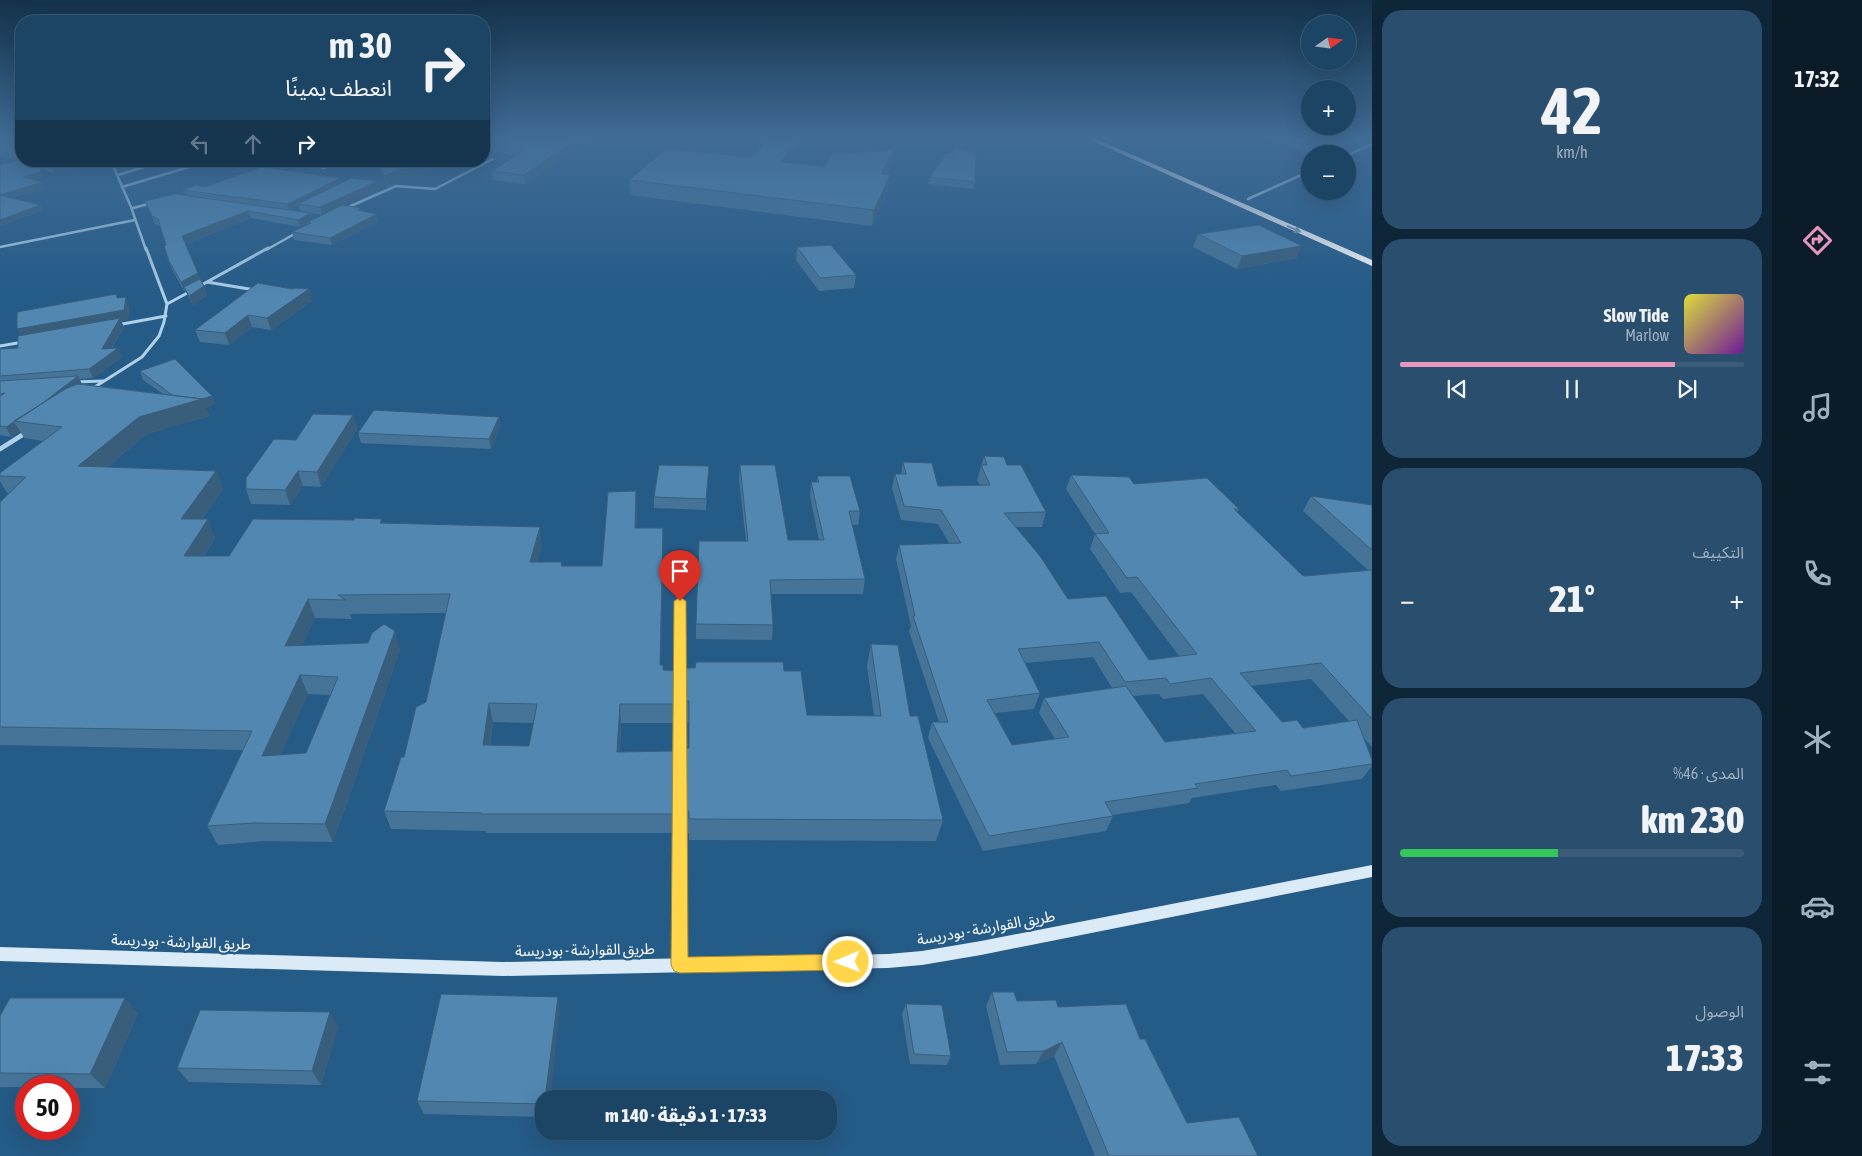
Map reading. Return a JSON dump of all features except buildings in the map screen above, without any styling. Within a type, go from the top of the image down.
[{"type":"highway","points":[[1211,192],[1372,263]]},
{"type":"highway","points":[[1232,192],[1283,214]]},
{"type":"main road","name":"طريق القوارشة - بودريسة","points":[[0,954],[503,969],[848,962],[922,958],[1001,945],[1372,871]]},
{"type":"street","points":[[88,391],[142,358],[158,339],[166,316],[167,304],[133,208],[125,192]]},
{"type":"street","points":[[339,211],[382,192]]},
{"type":"street","points":[[1248,199],[1264,192]]},
{"type":"street","points":[[133,208],[159,201]]},
{"type":"street","points":[[0,247],[136,220]]},
{"type":"street","points":[[167,304],[306,228]]},
{"type":"street","points":[[206,282],[259,291]]},
{"type":"street","points":[[107,327],[166,316]]},
{"type":"street","points":[[0,346],[29,341]]},
{"type":"street","points":[[64,383],[104,381]]},
{"type":"street","points":[[0,449],[32,428]]},
{"type":"street","points":[[680,601],[680,965]]},
{"type":"route","points":[[680,601],[680,965],[848,962]]}]
